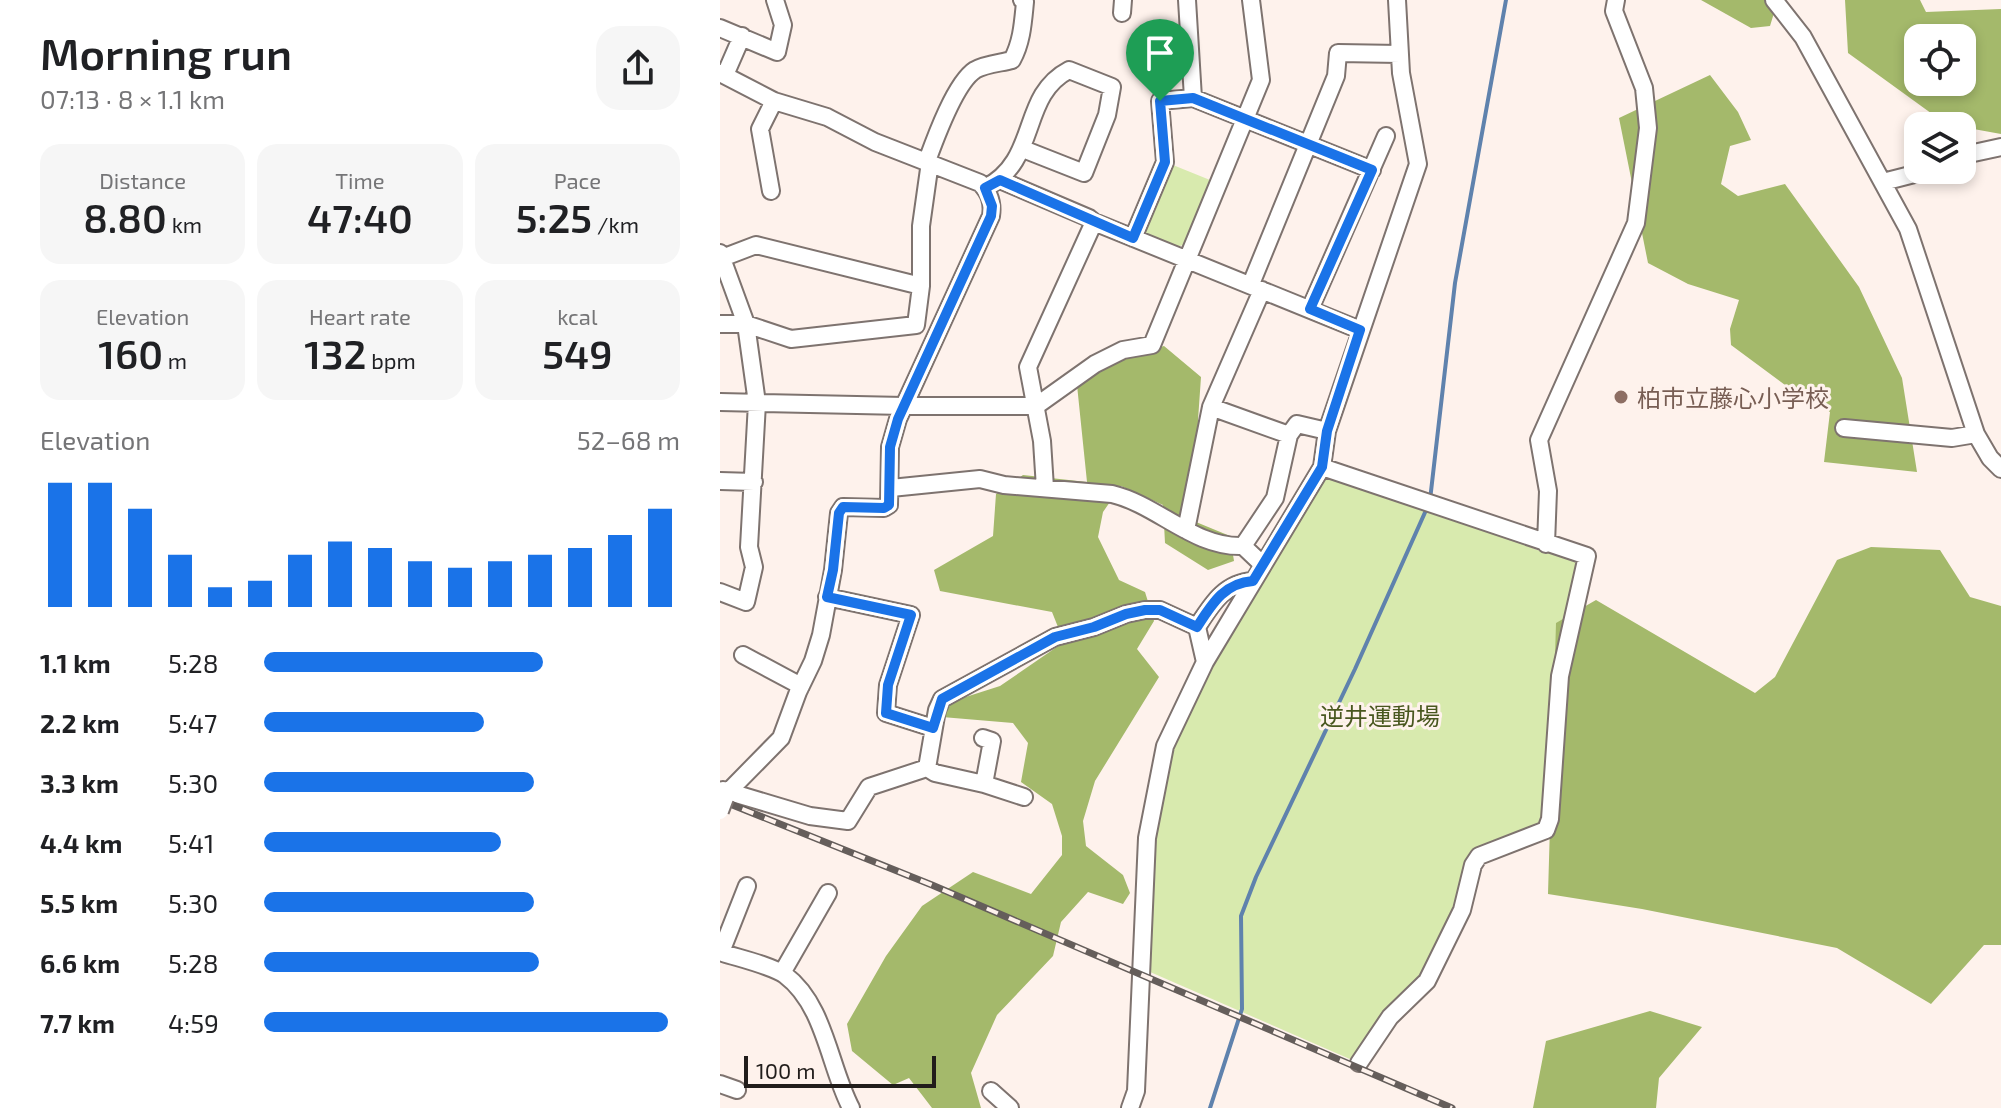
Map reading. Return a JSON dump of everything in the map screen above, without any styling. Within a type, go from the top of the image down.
[{"type":"street","points":[[720,28],[777,52],[783,25],[775,0]]},
{"type":"street","points":[[720,324],[746,324],[791,339],[916,325],[928,161],[944,115],[969,76],[978,68],[1012,60],[1023,24],[1025,2],[1022,0]]},
{"type":"street","points":[[1187,0],[1193,98]]},
{"type":"street","points":[[720,402],[1036,406],[1095,364],[1123,350],[1152,345],[1261,80],[1251,0]]},
{"type":"street","points":[[1130,1108],[1136,1091],[1147,838],[1165,746],[1205,662],[1322,467],[1327,431],[1418,164],[1401,73],[1397,0]]},
{"type":"street","points":[[1546,544],[1548,491],[1539,440],[1636,223],[1648,128],[1644,88],[1614,11],[1616,0]]},
{"type":"street","points":[[1774,0],[1803,37],[1915,246],[1976,434],[1990,458],[2001,469]]},
{"type":"street","points":[[742,36],[723,74],[774,101],[827,117],[875,142],[980,183],[993,184],[1089,218],[1360,330]]},
{"type":"street","points":[[1186,530],[1211,407],[1227,375],[1307,144],[1336,76],[1338,53],[1400,54]]},
{"type":"street","points":[[723,798],[781,738],[813,661],[833,570],[839,513],[843,507],[884,508],[889,505],[890,447],[898,419],[991,216],[993,184],[1023,149],[1034,113],[1057,77],[1069,70],[1112,87],[1107,115],[1084,173],[1023,149]]},
{"type":"street","points":[[1133,238],[1165,162],[1160,101],[1193,98],[1372,170]]},
{"type":"street","points":[[771,191],[760,129],[774,101]]},
{"type":"street","points":[[1310,309],[1386,136]]},
{"type":"street","points":[[1976,152],[2001,147]]},
{"type":"street","points":[[1883,182],[1904,177]]},
{"type":"street","points":[[1045,488],[1042,441],[1028,367],[1094,222]]},
{"type":"street","points":[[720,592],[746,602],[754,567],[749,547],[757,403],[746,324],[721,256],[756,245],[921,286]]},
{"type":"street","points":[[1211,407],[1289,435]]},
{"type":"street","points":[[1243,546],[1275,498],[1289,435],[1297,424],[1327,431]]},
{"type":"street","points":[[1844,428],[1952,438],[1976,434]]},
{"type":"street","points":[[1322,467],[1587,556],[1560,676],[1550,819],[1546,830],[1479,856],[1473,865],[1462,910],[1427,981],[1390,1017],[1359,1063]]},
{"type":"street","points":[[891,488],[980,479],[1004,485],[1129,498],[1186,530],[1225,547],[1243,546],[1263,565]]},
{"type":"street","points":[[720,481],[754,482]]},
{"type":"street","points":[[1197,627],[1227,588],[1239,582],[1253,581]]},
{"type":"street","points":[[827,597],[911,615],[888,685],[886,713],[933,728]]},
{"type":"street","points":[[927,768],[933,728],[942,699],[1055,637],[1145,610],[1160,610],[1197,627],[1203,642],[1205,662]]},
{"type":"street","points":[[743,655],[801,686]]},
{"type":"street","points":[[983,738],[992,741],[984,784]]},
{"type":"street","points":[[723,798],[848,821],[869,787],[907,772],[927,768],[935,773],[1024,797]]},
{"type":"street","points":[[747,886],[720,952],[782,973],[796,986],[811,1007],[840,1087],[851,1108]]},
{"type":"street","points":[[782,973],[828,893]]},
{"type":"street","points":[[991,1091],[1010,1108]]},
{"type":"green space","points":[[1701,0],[1778,0],[1770,26],[1751,28]]},
{"type":"green space","points":[[1845,0],[1920,0],[1926,12],[2001,9],[2001,134],[1976,129],[1976,112],[1929,112],[1907,96],[1976,96],[1976,24],[1904,24],[1904,94],[1848,53]]},
{"type":"green space","points":[[1710,75],[1738,112],[1751,140],[1730,146],[1721,184],[1738,196],[1785,184],[1859,287],[1902,378],[1917,472],[1824,462],[1830,412],[1789,388],[1731,345],[1730,329],[1739,300],[1688,284],[1648,263],[1619,118]]},
{"type":"green space","points":[[1168,163],[1210,180],[1183,245],[1174,248],[1140,234]]},
{"type":"green space","points":[[1164,346],[1201,377],[1196,522],[1230,536],[1234,561],[1208,570],[1165,543],[1163,505],[1121,486],[1103,512],[1098,537],[1119,580],[1145,592],[1154,621],[1137,649],[1159,677],[1095,781],[1083,821],[1086,846],[1123,875],[1130,893],[1123,904],[1088,892],[1061,922],[1053,956],[997,1015],[971,1073],[981,1108],[932,1108],[909,1078],[893,1085],[852,1051],[847,1024],[886,956],[922,906],[973,872],[1031,894],[1062,855],[1062,836],[1052,804],[1021,782],[1028,743],[1013,723],[942,717],[950,702],[1000,686],[1064,642],[1052,612],[940,591],[934,570],[993,536],[996,494],[1023,475],[1087,482],[1077,385],[1124,357]]},
{"type":"green space","name":"逆井運動場","points":[[1322,467],[1415,498],[1537,550],[1580,559],[1550,819],[1528,829],[1473,865],[1427,981],[1359,1063],[1141,968],[1147,838],[1165,746]]},
{"type":"green space","points":[[1871,547],[1940,550],[1970,597],[2001,606],[2001,945],[1984,945],[1931,1004],[1837,948],[1642,909],[1548,894],[1556,623],[1596,600],[1755,693],[1775,677],[1837,560]]},
{"type":"green space","points":[[1650,1011],[1702,1027],[1659,1078],[1656,1108],[1533,1108],[1546,1041]]},
{"type":"waterway","points":[[1430,500],[1455,283],[1506,0]]},
{"type":"waterway","points":[[1210,1108],[1242,1009],[1241,916],[1256,877],[1427,508]]},
{"type":"railway","points":[[720,800],[932,885],[1452,1108]]},
{"type":"place","name":"柏市立藤心小学校","points":[[1621,397]]},
{"type":"route","points":[[1193,98],[1372,170],[1310,309],[1360,330],[1327,431],[1322,467],[1253,581],[1239,582],[1227,588],[1197,627],[1160,610],[1126,614],[1094,627],[1055,637],[942,699],[933,728],[886,713],[888,685],[911,615],[827,597],[839,513],[843,507],[884,508],[889,505],[890,447],[898,419],[991,216],[992,206],[985,188],[1000,180],[1133,238],[1165,162],[1160,101],[1193,98]]}]
